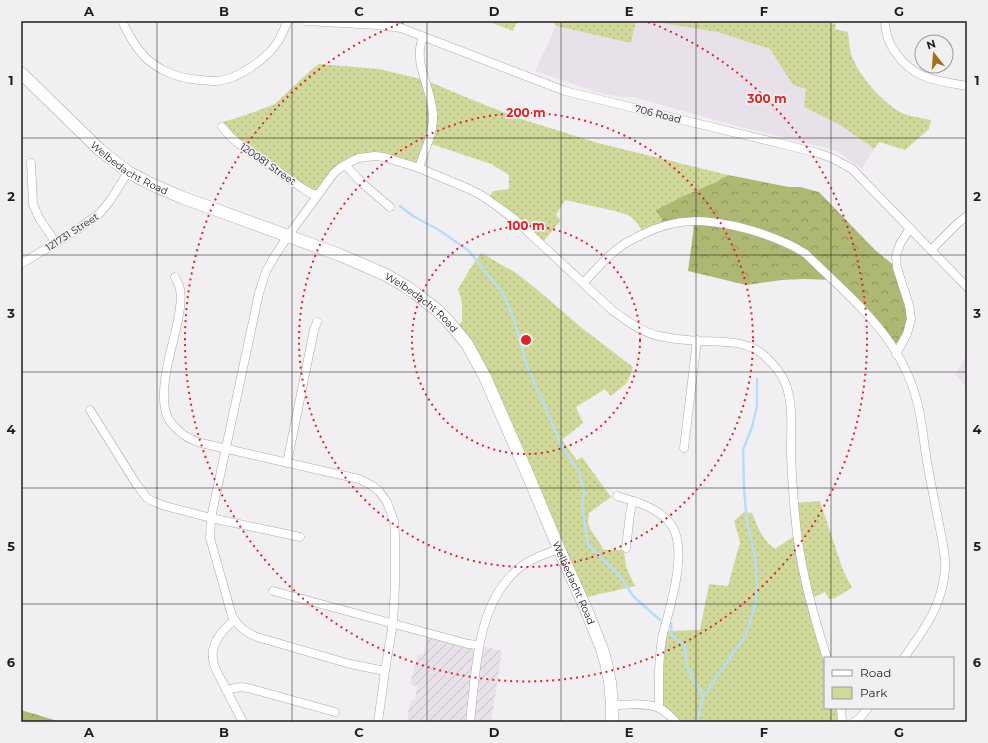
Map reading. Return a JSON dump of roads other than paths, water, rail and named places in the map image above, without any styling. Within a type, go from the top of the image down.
[{"type":"street","points":[[122,21],[139,50],[146,58],[158,67],[169,73],[185,78],[218,81],[234,76],[257,64],[278,41],[288,21]]},
{"type":"street","name":"706 Road","points":[[306,21],[401,28],[564,90],[828,156],[852,169],[967,287]]},
{"type":"street","points":[[885,21],[886,32],[893,50],[911,70],[932,79],[967,86]]},
{"type":"street","points":[[419,168],[432,128],[433,114],[421,65],[420,51],[421,42],[424,37]]},
{"type":"street","name":"Welbedacht Road","points":[[21,73],[100,150],[128,172],[181,197],[340,255],[384,274],[415,293],[437,310],[448,321],[471,351],[485,377],[602,648],[610,682],[612,722]]},
{"type":"street","name":"120081 Street","points":[[222,127],[239,144],[302,188],[312,194],[318,194]]},
{"type":"street","points":[[385,671],[350,664],[257,637],[243,630],[232,616],[210,538],[211,518],[262,282],[266,271],[288,236],[334,173],[345,165],[359,158],[375,156],[384,157],[419,168],[481,195],[517,222],[612,310],[636,327],[659,336],[734,343],[749,347],[759,352],[776,369],[787,387],[790,408],[791,460],[795,514],[806,586],[827,657]]},
{"type":"street","points":[[31,163],[33,204],[39,218],[56,243]]},
{"type":"street","points":[[345,165],[363,184],[390,207]]},
{"type":"street","name":"121731 Street","points":[[21,264],[75,231],[99,214],[110,201],[128,172]]},
{"type":"street","points":[[931,250],[967,216]]},
{"type":"street","points":[[583,283],[620,246],[647,232],[673,223],[708,221],[730,225],[774,237],[799,249],[806,254],[873,321],[891,345],[911,382],[918,406],[928,466],[944,545],[944,580],[938,604],[929,622],[905,657]]},
{"type":"street","points":[[896,354],[908,334],[911,319],[909,304],[898,268],[896,256],[900,244],[910,228]]},
{"type":"street","points":[[176,278],[180,289],[180,306],[164,394],[165,409],[169,420],[173,425],[185,436],[200,443],[359,479],[375,488],[387,502],[394,521],[395,586],[393,623],[378,722]]},
{"type":"street","points":[[287,463],[314,330],[317,322]]},
{"type":"street","points":[[684,448],[697,340]]},
{"type":"street","points":[[90,410],[137,485],[147,498],[165,506],[211,518],[300,537]]},
{"type":"street","points":[[617,496],[633,500],[653,509],[665,518],[676,533],[678,544],[678,564],[674,592],[663,634],[659,707]]},
{"type":"street","points":[[626,548],[633,500]]},
{"type":"street","points":[[470,722],[479,645],[490,606],[504,584],[518,569],[544,554],[559,549]]},
{"type":"street","points":[[273,591],[468,644],[479,645]]},
{"type":"street","points":[[234,620],[217,638],[214,645],[213,660],[214,666],[244,722]]},
{"type":"street","points":[[226,690],[240,687],[248,688],[335,712]]},
{"type":"street","points":[[612,705],[644,704],[659,707],[676,722]]},
{"type":"street","points":[[841,709],[842,722]]},
{"type":"street","points":[[854,722],[867,709]]},
{"type":"waterway","points":[[400,206],[413,216],[439,230],[469,251],[504,295],[514,320],[528,369],[562,447],[578,470],[584,490],[582,507],[588,545],[617,573],[634,597],[660,620]]},
{"type":"waterway","points":[[703,697],[747,633],[756,601],[757,585],[755,556],[747,522],[743,450],[752,427],[757,406],[757,379]]},
{"type":"waterway","points":[[671,623],[672,636],[685,645],[687,667],[703,697],[697,722]]}]
